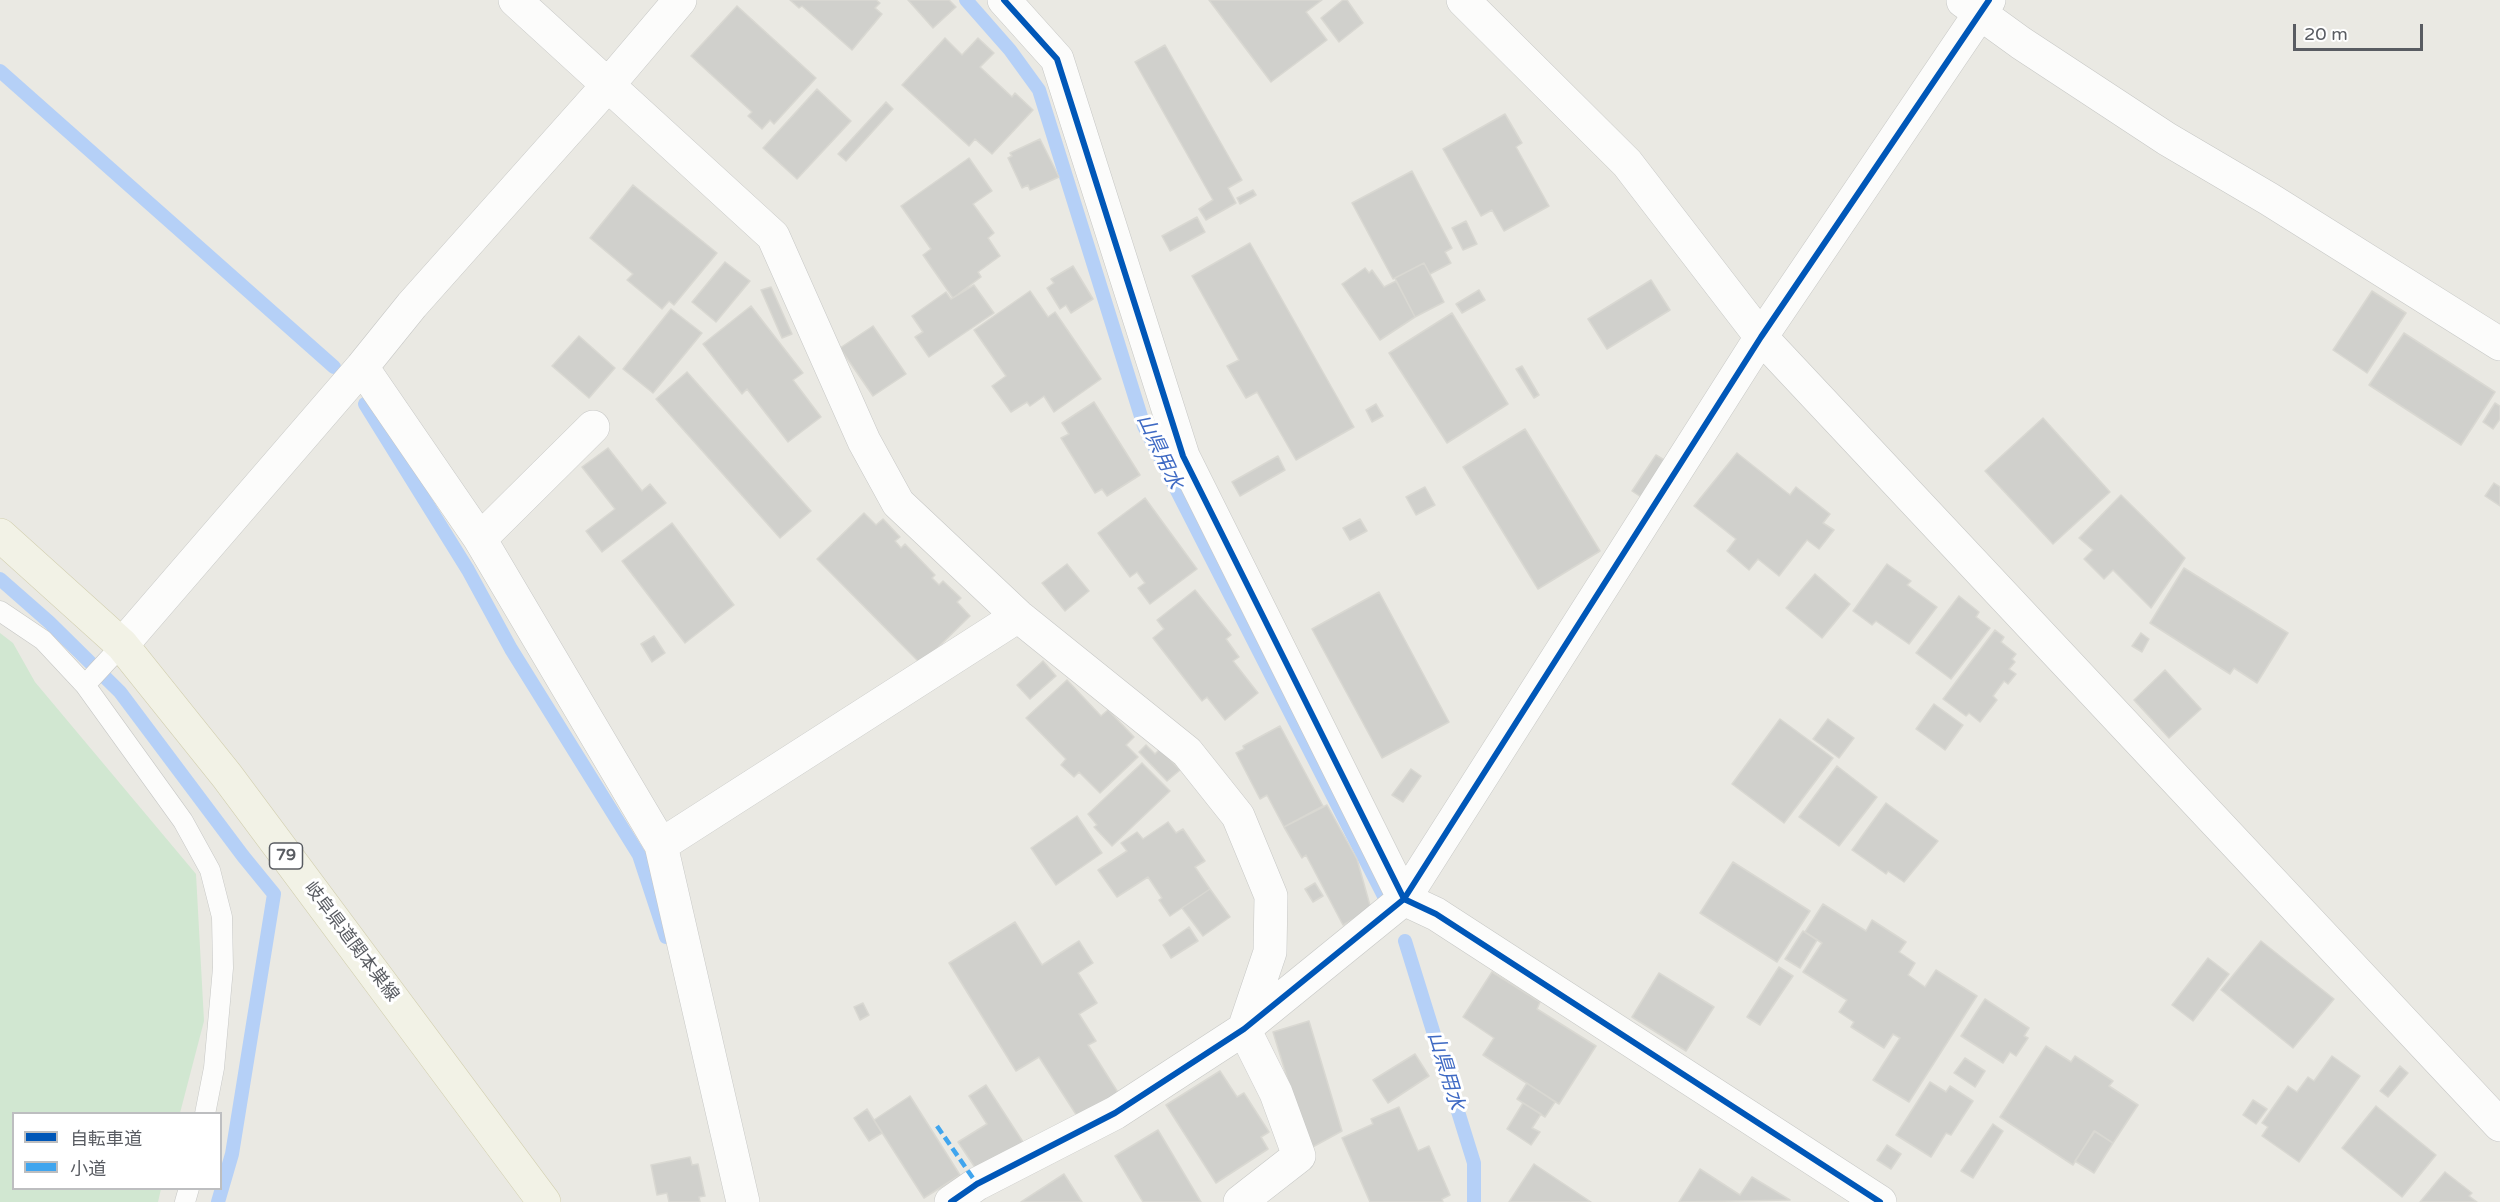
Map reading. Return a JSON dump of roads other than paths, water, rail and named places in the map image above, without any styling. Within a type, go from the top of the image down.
[{"type":"main road","name":"岐阜県道関本巣線","points":[[0,535],[122,645],[227,776],[544,1202]]},
{"type":"street","points":[[515,0],[773,236],[864,441],[898,503],[1018,616],[1187,752],[1238,816],[1271,896],[1270,952],[1244,1029],[1276,1093],[1299,1156],[1240,1202]]},
{"type":"street","points":[[122,645],[362,367],[412,305],[608,85],[680,0]]},
{"type":"street","points":[[1004,0],[1057,58],[1183,456],[1404,899],[1436,914],[1880,1202]]},
{"type":"street","points":[[1463,0],[1627,163],[1761,337],[2500,1125]]},
{"type":"street","points":[[951,1202],[977,1184],[1115,1113],[1244,1029],[1404,899],[1761,337],[1977,4],[2021,43],[2167,139],[2269,199],[2500,344]]},
{"type":"street","points":[[362,367],[480,539],[661,845],[743,1202]]},
{"type":"street","points":[[480,539],[593,427]]},
{"type":"street","points":[[661,845],[1018,616]]},
{"type":"lane","points":[[0,611],[43,640],[85,685],[183,821],[210,870],[222,917],[223,968],[214,1068],[205,1112]]},
{"type":"lane","points":[[85,685],[122,645]]},
{"type":"waterway","name":"山県用水","points":[[966,0],[1010,50],[1039,90],[1144,426],[1384,896]]},
{"type":"waterway","points":[[0,71],[334,367]]},
{"type":"waterway","points":[[365,404],[468,570],[511,649],[639,855],[666,937]]},
{"type":"waterway","points":[[0,579],[49,622],[120,692],[274,894],[232,1154],[222,1188]]},
{"type":"waterway","name":"山県用水","points":[[1405,941],[1474,1163],[1474,1202]]},
{"type":"waterway","points":[[218,1202],[222,1190]]}]
